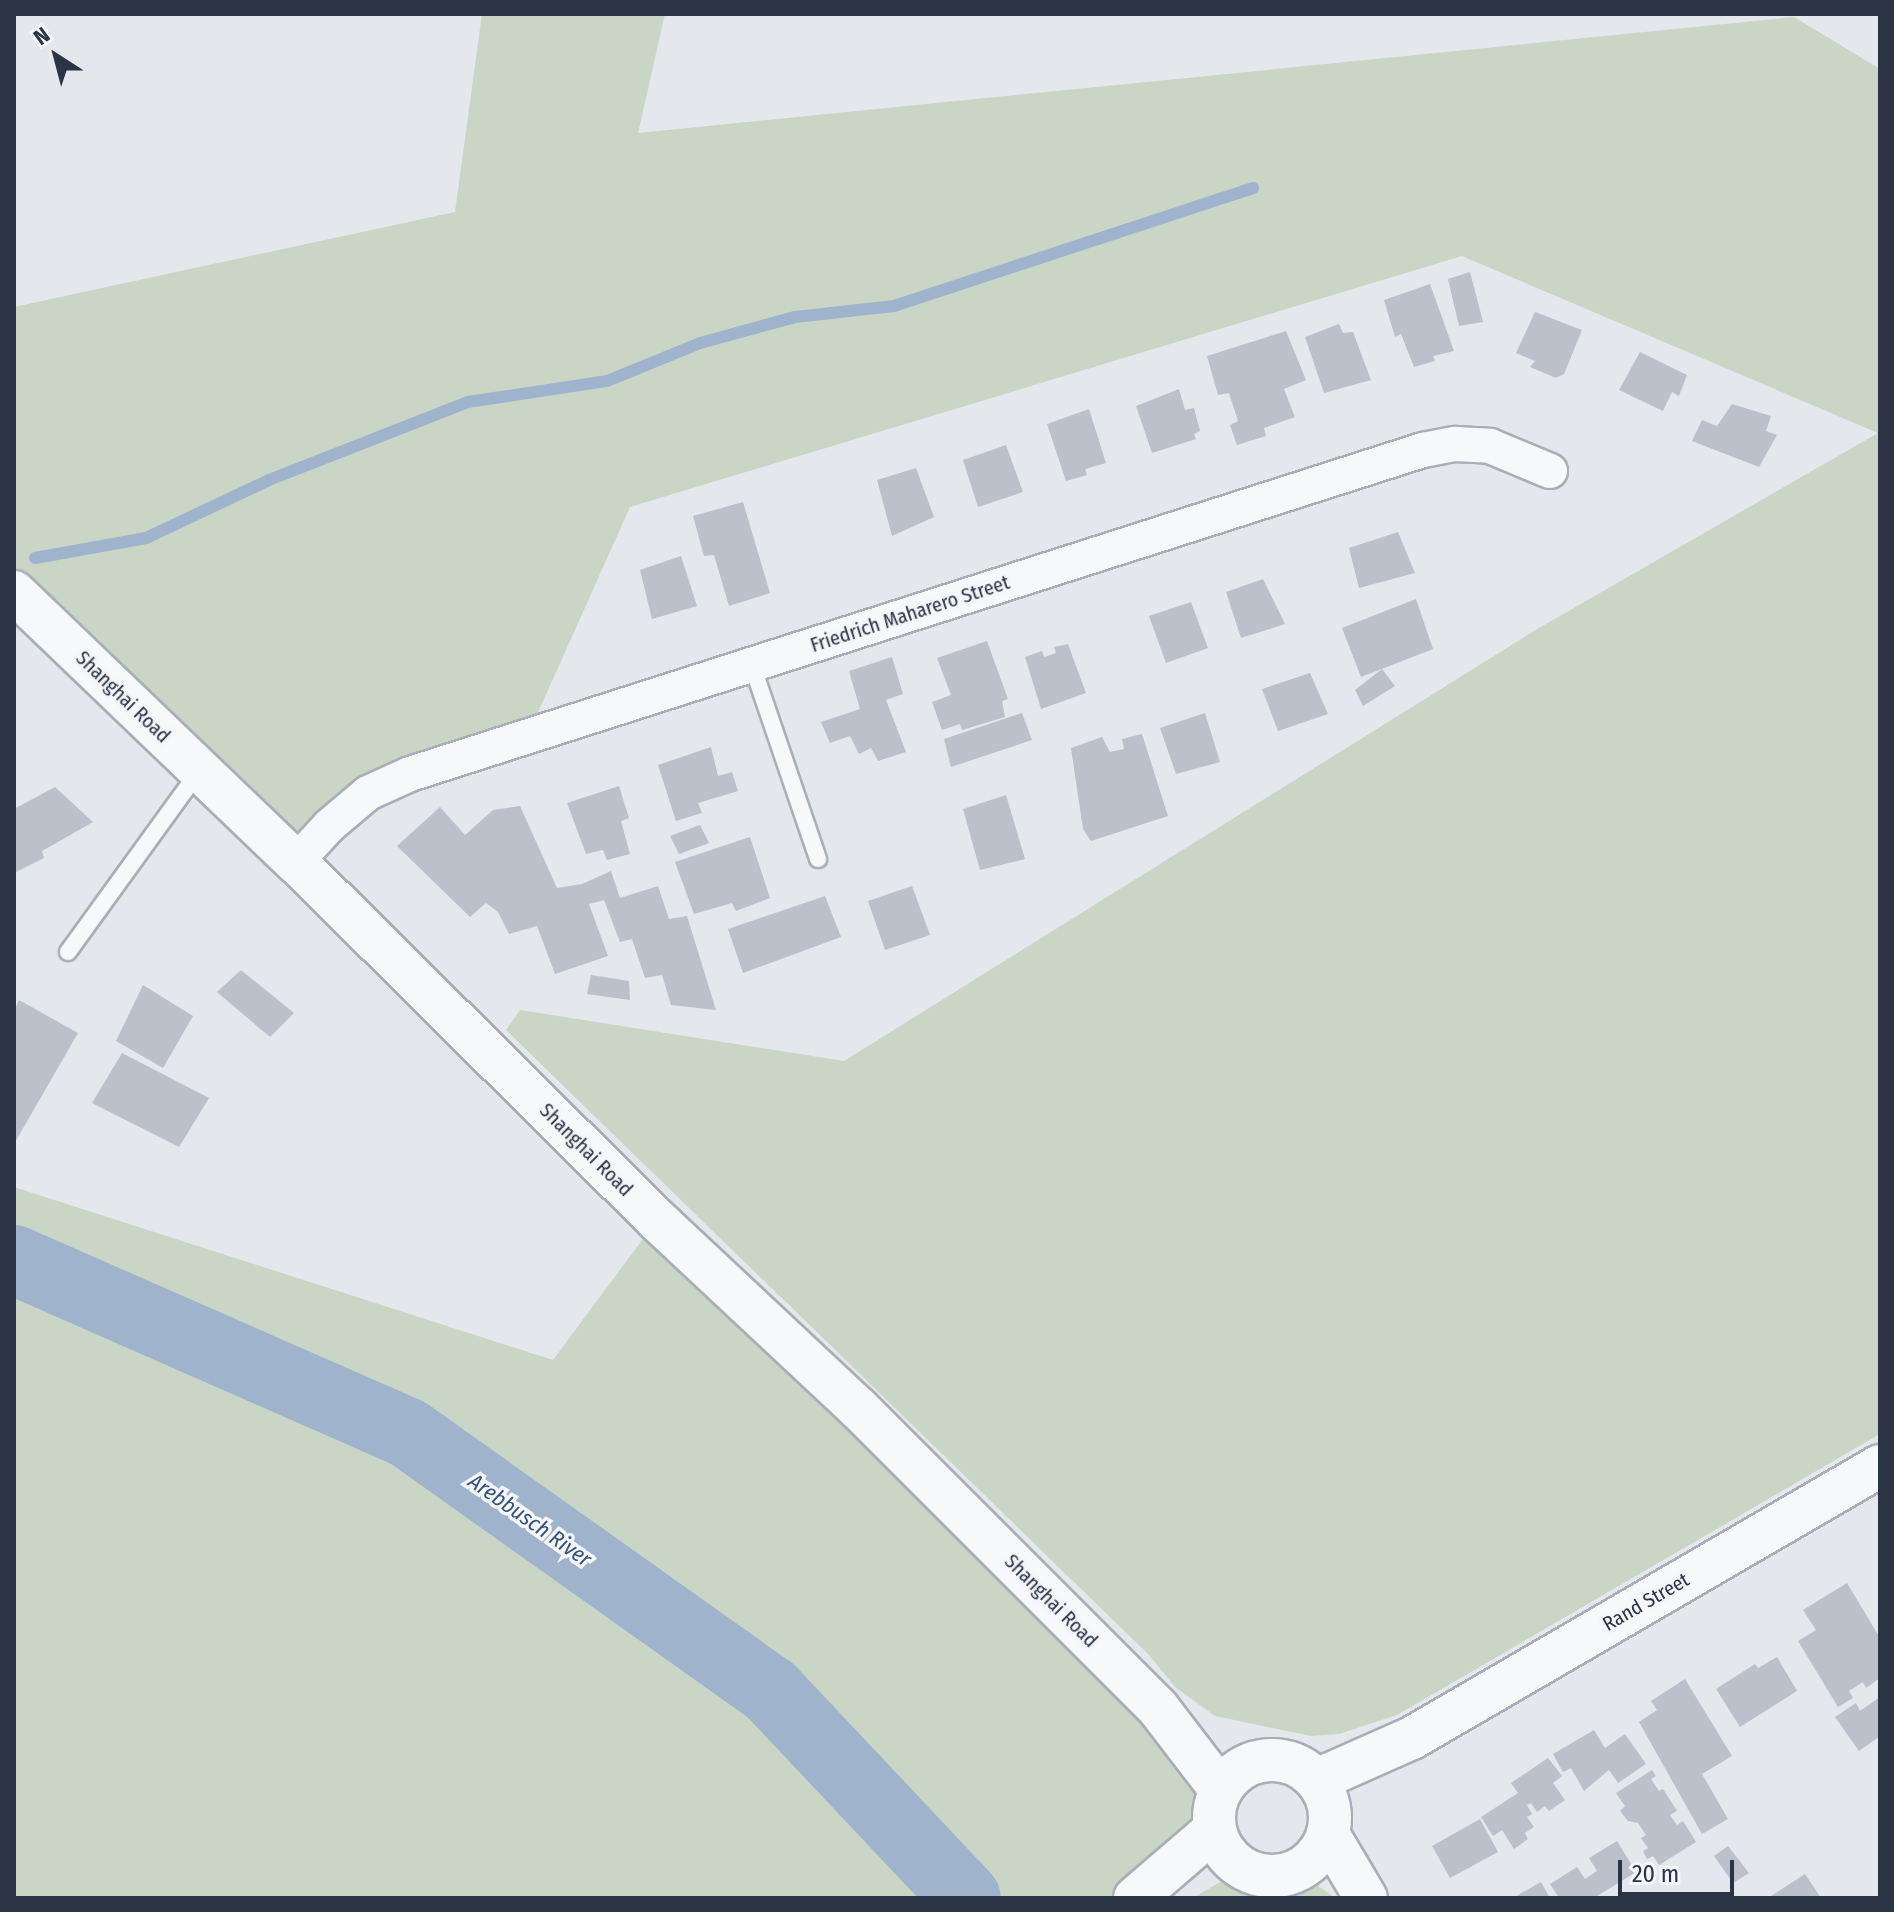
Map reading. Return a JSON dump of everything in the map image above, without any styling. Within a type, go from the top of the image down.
[{"type":"street","name":"Friedrich Maharero Street","points":[[296,862],[329,826],[368,793],[410,774],[1423,450],[1455,444],[1490,446],[1550,471]]},
{"type":"street","name":"Shanghai Road","points":[[14,592],[296,862],[657,1220],[858,1408],[1158,1708]]},
{"type":"street","name":"Rand Street","points":[[1325,1810],[1412,1738],[1880,1466]]},
{"type":"street","points":[[1158,1708],[1254,1763]]},
{"type":"street","points":[[1158,1708],[1218,1810],[1229,1858],[1242,1869],[1269,1877],[1298,1871],[1317,1855],[1325,1810]]},
{"type":"street","points":[[1140,1895],[1218,1810],[1235,1774],[1254,1763],[1277,1760],[1299,1766],[1325,1810],[1366,1898]]},
{"type":"street","points":[[1140,1895],[1242,1869]]},
{"type":"street","points":[[1298,1871],[1335,1898]]},
{"type":"lane","points":[[752,665],[818,859]]},
{"type":"lane","points":[[68,952],[200,769]]},
{"type":"green space","points":[[482,14],[665,14],[638,133],[1794,17],[1880,69],[1880,1434],[1397,1715],[1339,1734],[1311,1736],[1215,1716],[1175,1687],[1149,1655],[506,1030],[520,1010],[844,1061],[1539,628],[1878,433],[1462,256],[630,507],[527,737],[410,774],[296,862],[31,609],[14,622],[14,307],[455,212]]},
{"type":"green space","points":[[14,1187],[553,1360],[657,1220],[1221,1790],[1214,1830],[1135,1898],[966,1898],[771,1691],[408,1433],[14,1260]]},
{"type":"green space","points":[[14,1264],[408,1437],[623,1590],[773,1705],[953,1898],[14,1898]]},
{"type":"green space","points":[[1242,1869],[1269,1877],[1298,1871],[1335,1898],[1193,1898]]},
{"type":"building","points":[[1470,272],[1483,322],[1459,326],[1448,279]]},
{"type":"building","points":[[1430,284],[1454,351],[1433,356],[1435,361],[1414,367],[1401,334],[1395,337],[1384,300]]},
{"type":"building","points":[[1535,312],[1582,330],[1564,374],[1556,378],[1530,367],[1535,361],[1516,353]]},
{"type":"building","points":[[1339,324],[1343,333],[1353,332],[1371,380],[1324,393],[1305,337]]},
{"type":"building","points":[[1286,331],[1306,380],[1284,389],[1295,417],[1264,428],[1266,436],[1237,445],[1230,425],[1238,421],[1229,393],[1218,395],[1207,356]]},
{"type":"building","points":[[1640,352],[1687,375],[1679,396],[1672,392],[1663,411],[1619,390]]},
{"type":"building","points":[[1179,389],[1185,410],[1194,408],[1200,431],[1194,434],[1196,439],[1152,453],[1136,406]]},
{"type":"building","points":[[1732,404],[1771,416],[1766,431],[1777,435],[1759,467],[1692,441],[1702,420],[1717,426]]},
{"type":"building","points":[[1089,409],[1106,463],[1085,469],[1087,475],[1066,481],[1047,424]]},
{"type":"building","points":[[1006,445],[1023,492],[978,507],[963,460]]},
{"type":"building","points":[[916,468],[934,517],[892,536],[877,480]]},
{"type":"building","points":[[743,502],[770,593],[729,606],[714,555],[704,556],[693,516]]},
{"type":"building","points":[[1398,532],[1415,573],[1359,588],[1349,548]]},
{"type":"building","points":[[681,556],[697,606],[652,619],[640,570]]},
{"type":"building","points":[[1263,579],[1285,624],[1241,638],[1226,592]]},
{"type":"building","points":[[1416,599],[1433,649],[1361,677],[1342,628]]},
{"type":"building","points":[[1191,602],[1208,648],[1166,663],[1149,616]]},
{"type":"building","points":[[987,641],[1008,699],[1002,701],[1005,717],[962,730],[960,724],[942,730],[932,702],[951,695],[937,658]]},
{"type":"building","points":[[1068,644],[1086,693],[1041,709],[1025,657],[1042,651],[1044,657],[1056,653],[1054,647]]},
{"type":"building","points":[[892,657],[903,694],[886,700],[906,752],[878,761],[871,748],[859,754],[850,736],[830,743],[821,722],[860,709],[849,671]]},
{"type":"building","points":[[1382,669],[1395,686],[1363,706],[1355,690]]},
{"type":"building","points":[[1310,673],[1328,714],[1278,731],[1262,689]]},
{"type":"building","points":[[1022,713],[1032,740],[951,767],[944,739]]},
{"type":"building","points":[[1205,713],[1220,762],[1176,774],[1160,728]]},
{"type":"building","points":[[1142,734],[1168,816],[1091,841],[1083,829],[1071,748],[1102,737],[1110,752],[1124,749],[1122,739]]},
{"type":"building","points":[[711,747],[718,776],[732,772],[738,791],[698,803],[702,813],[676,821],[658,765]]},
{"type":"building","points":[[619,786],[629,818],[621,821],[630,854],[607,860],[603,850],[586,854],[567,803]]},
{"type":"building","points":[[55,787],[93,822],[42,851],[44,858],[14,873],[14,809]]},
{"type":"building","points":[[1006,795],[1025,859],[980,870],[963,809]]},
{"type":"building","points":[[520,806],[557,888],[582,884],[611,871],[620,898],[658,886],[669,919],[687,916],[716,1010],[671,1005],[662,975],[645,978],[632,939],[620,942],[604,900],[589,904],[608,956],[555,974],[537,926],[509,934],[498,912],[486,903],[470,917],[397,846],[440,807],[465,835],[493,810]]},
{"type":"building","points":[[700,825],[709,843],[679,854],[670,836]]},
{"type":"building","points":[[750,837],[770,898],[736,911],[732,903],[694,914],[675,862]]},
{"type":"building","points":[[912,886],[930,935],[885,950],[868,901]]},
{"type":"building","points":[[825,896],[841,937],[743,973],[728,929]]},
{"type":"building","points":[[241,970],[294,1013],[270,1037],[217,992]]},
{"type":"building","points":[[591,975],[629,981],[630,1000],[587,994]]},
{"type":"building","points":[[143,985],[193,1016],[163,1068],[116,1041]]},
{"type":"building","points":[[19,1000],[78,1033],[14,1144],[14,1011]]},
{"type":"building","points":[[122,1053],[209,1098],[179,1147],[92,1103]]},
{"type":"building","points":[[1847,1583],[1880,1638],[1880,1678],[1866,1688],[1863,1682],[1849,1691],[1853,1698],[1838,1707],[1798,1641],[1816,1630],[1803,1610]]},
{"type":"building","points":[[1777,1657],[1797,1691],[1740,1727],[1716,1689],[1755,1664],[1758,1668]]},
{"type":"building","points":[[1685,1679],[1732,1756],[1702,1774],[1728,1819],[1702,1834],[1639,1722],[1657,1710],[1651,1701]]},
{"type":"building","points":[[1880,1697],[1880,1736],[1859,1751],[1835,1717],[1856,1703],[1860,1711]]},
{"type":"building","points":[[1594,1730],[1605,1748],[1625,1734],[1646,1764],[1618,1783],[1609,1770],[1584,1791],[1571,1768],[1563,1772],[1553,1754]]},
{"type":"building","points":[[1548,1758],[1562,1776],[1553,1783],[1565,1800],[1549,1811],[1545,1806],[1537,1812],[1531,1803],[1527,1805],[1532,1814],[1527,1817],[1534,1827],[1525,1833],[1528,1839],[1514,1849],[1502,1830],[1493,1836],[1481,1817],[1518,1793],[1511,1783]]},
{"type":"building","points":[[1652,1770],[1656,1776],[1651,1779],[1659,1791],[1663,1789],[1677,1811],[1670,1815],[1677,1825],[1683,1821],[1696,1842],[1659,1865],[1653,1856],[1647,1859],[1643,1851],[1648,1848],[1641,1838],[1646,1835],[1638,1823],[1628,1821],[1620,1811],[1625,1806],[1616,1793]]},
{"type":"building","points":[[1480,1819],[1498,1852],[1450,1878],[1432,1846]]},
{"type":"building","points":[[1617,1841],[1636,1872],[1594,1898],[1559,1898],[1550,1884],[1577,1867],[1585,1879],[1597,1871],[1589,1858]]},
{"type":"building","points":[[1728,1846],[1749,1873],[1733,1883],[1714,1856]]},
{"type":"building","points":[[1805,1874],[1821,1898],[1768,1898]]},
{"type":"building","points":[[1541,1882],[1550,1898],[1513,1898]]},
{"type":"waterway","points":[[35,558],[146,538],[269,480],[468,402],[607,381],[700,343],[795,317],[894,306],[1253,188]]},
{"type":"waterway","name":"Arebbusch River","points":[[14,1260],[408,1433],[771,1691],[966,1898]]}]
